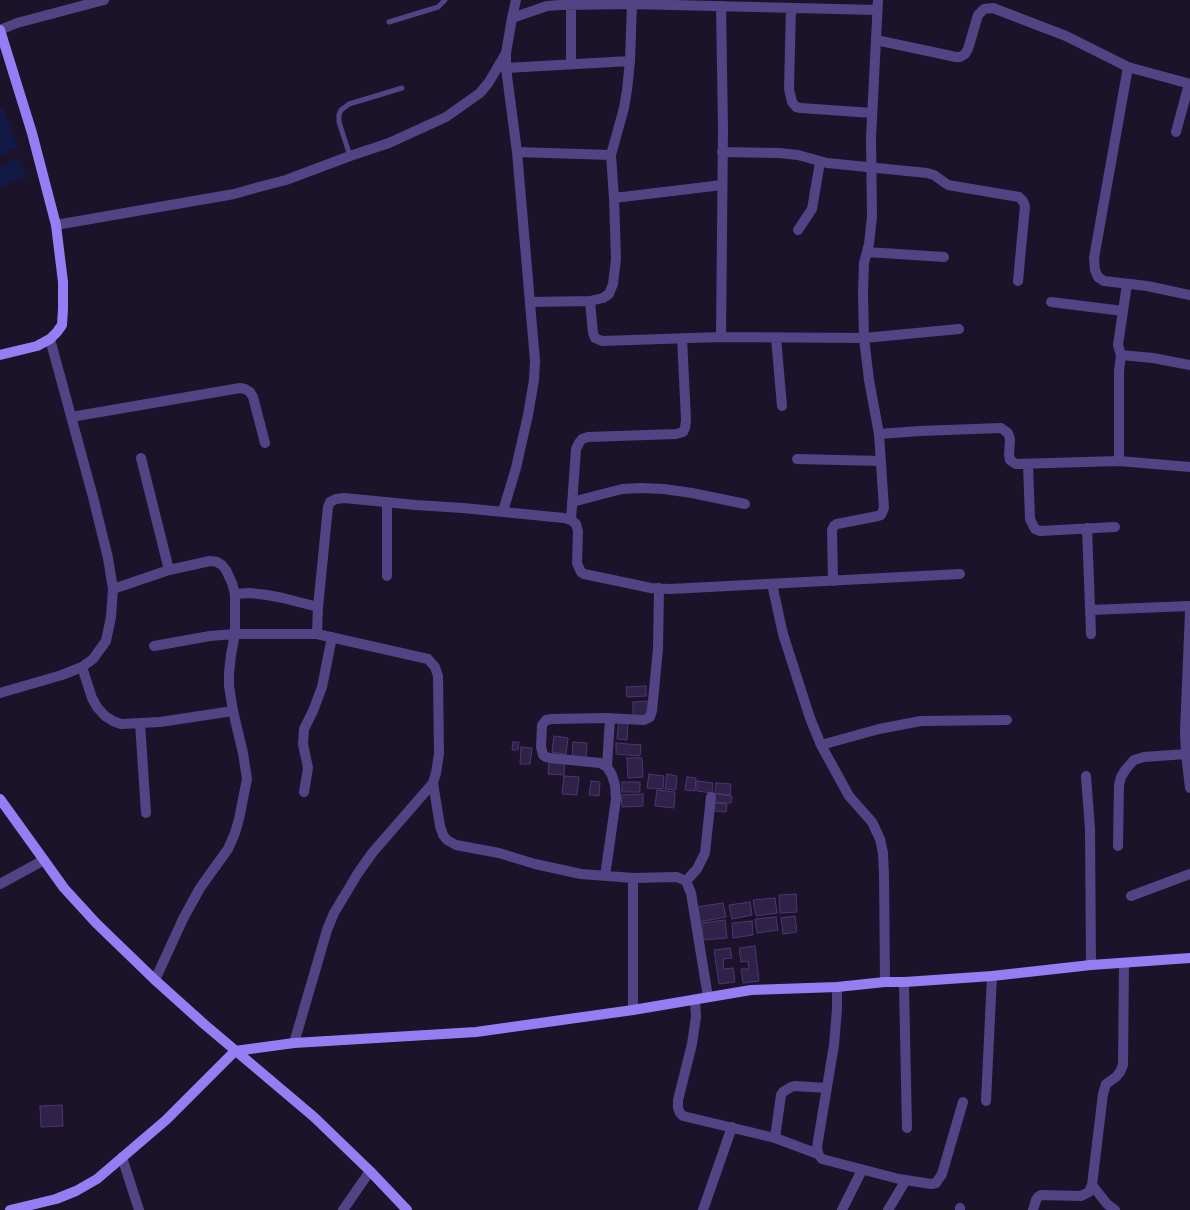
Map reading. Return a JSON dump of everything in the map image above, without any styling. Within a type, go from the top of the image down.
[{"type":"street","points":[[0,355],[36,346],[50,339],[57,332],[62,325],[63,282],[56,225],[32,133],[0,30],[17,23],[104,0]]},
{"type":"street","points":[[503,511],[516,468],[528,414],[535,361],[517,152],[506,68],[506,54],[516,0]]},
{"type":"street","points":[[512,18],[546,3],[791,8],[878,5],[872,113],[872,217],[869,244],[864,263],[862,293],[864,338],[869,380],[879,434],[884,508],[882,515],[834,526],[832,530],[833,581]]},
{"type":"street","points":[[531,302],[590,301],[603,298],[609,294],[613,284],[616,260],[611,155],[627,90],[632,4]]},
{"type":"street","points":[[571,5],[571,64]]},
{"type":"street","points":[[721,6],[721,337]]},
{"type":"street","points":[[791,8],[789,89],[792,102],[796,107],[801,108],[872,113]]},
{"type":"street","points":[[876,40],[956,57],[960,56],[965,54],[968,49],[978,15],[984,10],[993,8],[1066,36],[1128,67],[1190,84],[1176,132]]},
{"type":"street","points":[[56,225],[242,192],[286,180],[389,143],[446,117],[480,93],[506,54]]},
{"type":"street","points":[[506,68],[630,61]]},
{"type":"street","points":[[1128,67],[1094,258],[1095,270],[1098,277],[1104,280],[1190,295]]},
{"type":"street","points":[[517,152],[611,155]]},
{"type":"street","points":[[722,152],[779,153],[806,156],[820,162],[927,173],[934,175],[948,185],[1019,197],[1025,206],[1018,281]]},
{"type":"street","points":[[798,230],[812,209],[820,162]]},
{"type":"street","points":[[614,198],[722,185]]},
{"type":"street","points":[[867,252],[944,257]]},
{"type":"street","points":[[1120,461],[1119,371],[1121,355],[1118,345],[1127,284]]},
{"type":"street","points":[[590,301],[593,334],[595,338],[602,341],[721,337],[864,338],[959,329]]},
{"type":"street","points":[[1051,302],[1123,311]]},
{"type":"street","points":[[571,520],[576,449],[582,439],[588,437],[676,434],[683,432],[686,420],[682,338]]},
{"type":"street","points":[[776,338],[782,406]]},
{"type":"street","points":[[0,693],[62,675],[82,667],[93,659],[106,641],[110,617],[113,590],[103,536],[50,339]]},
{"type":"street","points":[[1121,355],[1153,358],[1190,365]]},
{"type":"street","points":[[71,417],[240,388],[250,392],[253,398],[265,443]]},
{"type":"street","points":[[879,434],[929,430],[1001,428],[1008,433],[1010,439],[1010,460],[1016,464],[1120,461],[1190,467]]},
{"type":"street","points":[[141,458],[169,570]]},
{"type":"street","points":[[797,460],[881,461]]},
{"type":"street","points":[[1028,464],[1030,520],[1035,529],[1040,531],[1115,527]]},
{"type":"street","points":[[572,502],[622,489],[641,488],[692,493],[745,504]]},
{"type":"street","points":[[317,634],[326,522],[330,502],[344,498],[503,511],[571,520],[576,524],[578,531],[577,563],[584,574],[651,588],[960,574]]},
{"type":"street","points":[[387,502],[387,576]]},
{"type":"street","points":[[1087,528],[1091,634]]},
{"type":"street","points":[[113,590],[169,570],[210,561],[222,564],[232,583],[235,594],[235,634],[229,673],[233,711],[247,779],[235,833],[228,849],[200,888],[183,919],[155,980]]},
{"type":"street","points":[[772,584],[783,634],[810,718],[821,745],[849,796],[872,822],[880,839],[884,875],[885,982]]},
{"type":"street","points":[[605,876],[616,799],[612,775],[607,767],[600,763],[550,758],[543,755],[541,747],[542,725],[546,720],[552,719],[648,719],[651,714],[658,648],[659,588]]},
{"type":"street","points":[[235,594],[267,595],[318,608]]},
{"type":"street","points":[[1090,610],[1190,606]]},
{"type":"street","points":[[1190,612],[1186,754],[1190,788]]},
{"type":"street","points":[[154,646],[210,636],[235,634],[317,634],[428,658],[435,667],[439,688],[439,754],[436,774],[433,782],[373,852],[334,913],[327,930],[294,1043]]},
{"type":"street","points":[[304,792],[308,768],[303,744],[304,729],[322,687],[332,638]]},
{"type":"street","points":[[82,667],[92,698],[97,707],[105,716],[121,724],[184,719],[233,711]]},
{"type":"street","points":[[607,767],[610,718]]},
{"type":"street","points":[[821,745],[879,729],[921,721],[1007,720]]},
{"type":"street","points":[[140,723],[146,813]]},
{"type":"street","points":[[1118,846],[1119,785],[1126,768],[1134,760],[1144,756],[1186,754]]},
{"type":"street","points":[[1086,776],[1090,829],[1091,965]]},
{"type":"street","points":[[433,782],[443,835],[447,840],[456,845],[498,853],[535,864],[581,874],[632,878],[677,877],[686,881],[690,893],[708,997]]},
{"type":"street","points":[[686,881],[697,869],[705,854],[711,797]]},
{"type":"street","points":[[0,799],[80,908],[155,980],[314,1117],[407,1210]]},
{"type":"street","points":[[0,884],[44,860]]},
{"type":"street","points":[[1131,896],[1190,874]]},
{"type":"street","points":[[632,878],[633,1010]]},
{"type":"street","points":[[10,1210],[40,1207],[97,1179],[172,1113],[235,1050],[294,1043],[476,1032],[633,1010],[751,990],[992,976],[1091,965],[1190,958]]},
{"type":"street","points":[[1033,1210],[1038,1197],[1042,1195],[1081,1196],[1089,1192],[1092,1185],[1103,1094],[1106,1084],[1120,1072],[1123,1065],[1124,963]]},
{"type":"street","points":[[986,1101],[992,976]]},
{"type":"street","points":[[905,982],[907,1128]]},
{"type":"street","points":[[837,986],[834,1045],[817,1147],[818,1154],[822,1159],[827,1162],[906,1180],[936,1183],[942,1174],[963,1102]]},
{"type":"street","points":[[695,1000],[695,1029],[679,1091],[678,1108],[680,1114],[775,1138],[818,1154]]},
{"type":"street","points":[[775,1138],[783,1092],[795,1086],[827,1088]]},
{"type":"street","points":[[703,1210],[732,1127]]},
{"type":"street","points":[[122,1157],[139,1210]]},
{"type":"street","points":[[842,1210],[862,1170]]},
{"type":"street","points":[[343,1210],[370,1171]]},
{"type":"street","points":[[888,1210],[906,1180]]},
{"type":"street","points":[[1092,1185],[1107,1204],[1115,1210]]},
{"type":"lane","points":[[389,22],[438,7],[445,0]]},
{"type":"lane","points":[[350,156],[339,122],[341,110],[349,104],[402,88]]},
{"type":"water","points":[[2,106],[18,147],[0,155],[0,107]]},
{"type":"water","points":[[17,158],[26,176],[0,187],[0,167]]},
{"type":"building","points":[[646,686],[646,696],[627,697],[626,687]]},
{"type":"building","points":[[647,701],[647,716],[633,717],[633,702]]},
{"type":"building","points":[[619,721],[628,722],[627,740],[617,739]]},
{"type":"building","points":[[554,736],[568,738],[566,754],[552,752]]},
{"type":"building","points":[[513,742],[519,742],[518,750],[512,750]]},
{"type":"building","points":[[573,742],[587,743],[586,758],[572,757]]},
{"type":"building","points":[[616,743],[641,745],[640,756],[616,754]]},
{"type":"building","points":[[521,747],[532,748],[530,764],[520,764]]},
{"type":"building","points":[[627,758],[642,758],[643,777],[628,778]]},
{"type":"building","points":[[549,761],[565,762],[564,775],[548,774]]},
{"type":"building","points":[[649,774],[664,776],[663,789],[647,788]]},
{"type":"building","points":[[667,774],[677,776],[676,790],[665,789]]},
{"type":"building","points":[[564,776],[579,777],[577,795],[562,794]]},
{"type":"building","points":[[687,777],[696,778],[695,791],[685,790]]},
{"type":"building","points":[[591,781],[600,782],[599,796],[589,795]]},
{"type":"building","points":[[697,781],[713,783],[712,793],[697,791]]},
{"type":"building","points":[[622,782],[640,782],[640,792],[622,792]]},
{"type":"building","points":[[716,783],[731,784],[730,795],[715,793]]},
{"type":"building","points":[[657,790],[675,792],[674,808],[655,806]]},
{"type":"building","points":[[643,794],[643,806],[622,807],[621,795]]},
{"type":"building","points":[[714,794],[732,796],[731,803],[713,802]]},
{"type":"building","points":[[713,803],[727,804],[726,812],[712,811]]},
{"type":"building","points":[[796,894],[797,912],[780,913],[779,895]]},
{"type":"building","points":[[775,898],[777,913],[756,916],[753,900]]},
{"type":"building","points":[[750,902],[752,915],[732,919],[729,905]]},
{"type":"building","points":[[723,903],[726,917],[699,922],[696,907]]},
{"type":"building","points":[[795,916],[797,932],[783,934],[781,918]]},
{"type":"building","points":[[776,917],[778,930],[757,933],[755,919]]},
{"type":"building","points":[[725,920],[727,938],[703,940],[702,923]]},
{"type":"building","points":[[752,921],[753,935],[733,938],[732,923]]},
{"type":"building","points":[[755,946],[759,981],[743,983],[741,969],[749,969],[748,961],[741,962],[739,948]]},
{"type":"building","points":[[730,948],[732,958],[723,959],[724,969],[733,968],[735,982],[719,984],[714,950]]},
{"type":"building","points":[[62,1105],[63,1126],[41,1127],[40,1106]]}]
